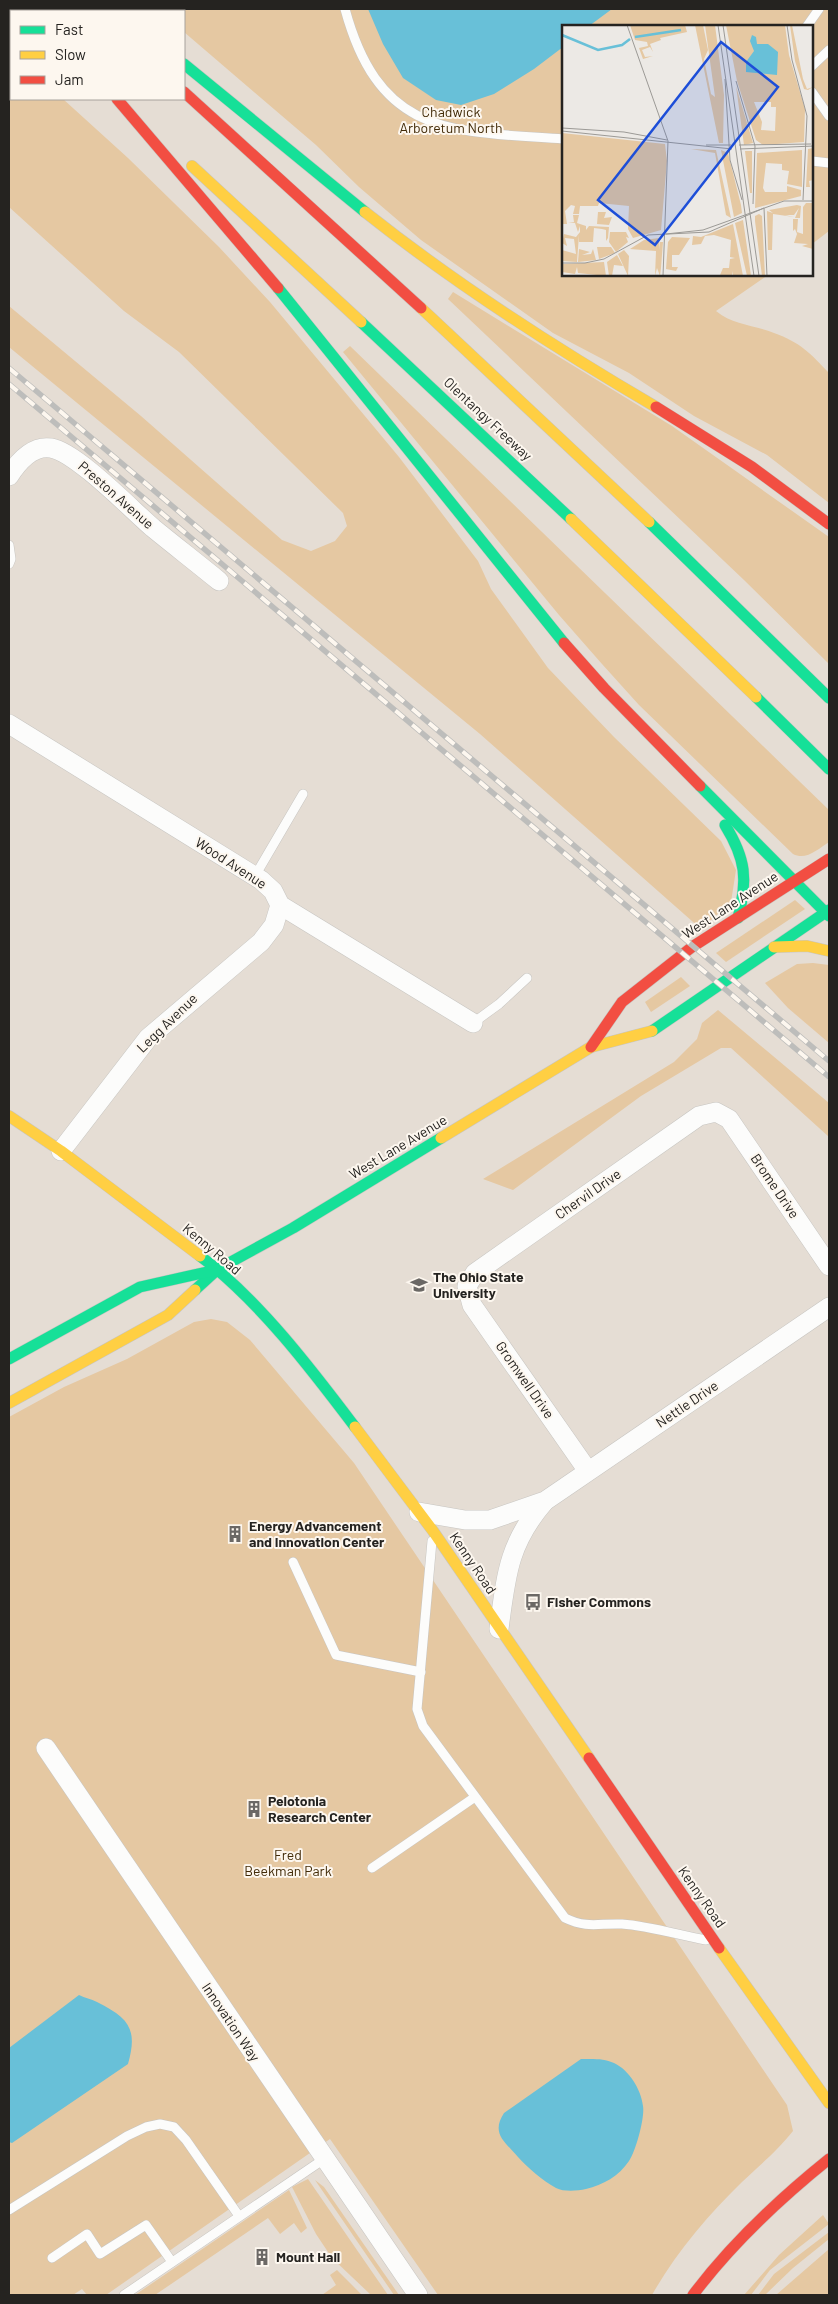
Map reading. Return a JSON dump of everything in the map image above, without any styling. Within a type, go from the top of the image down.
[{"type":"main road","points":[[185,65],[420,256],[508,317],[742,460],[829,524]]},
{"type":"main road","points":[[185,93],[447,332],[639,513],[829,698]]},
{"type":"main road","points":[[119,100],[321,338],[549,626],[604,688],[695,782],[828,913]]},
{"type":"main road","name":"Olentangy Freeway","points":[[119,100],[413,369],[604,550],[829,769]]},
{"type":"main road","points":[[695,782],[734,838],[744,862],[746,890],[738,918]]},
{"type":"main road","name":"West Lane Avenue","points":[[592,1048],[622,1002],[692,947],[829,859]]},
{"type":"main road","name":"West Lane Avenue","points":[[9,1403],[168,1315],[218,1269],[293,1228],[592,1048],[649,1033],[774,947],[828,913]]},
{"type":"main road","points":[[774,947],[807,946],[829,951]]},
{"type":"main road","name":"Kenny Road","points":[[9,1116],[61,1151],[218,1269],[271,1324],[328,1390],[420,1512],[714,1941],[829,2103]]},
{"type":"main road","name":"West Lane Avenue","points":[[9,1359],[140,1287],[218,1269]]},
{"type":"main road","points":[[693,2295],[734,2244],[768,2209],[829,2159]]},
{"type":"street","name":"Preston Avenue","points":[[9,476],[22,459],[36,450],[52,448],[75,460],[154,529],[220,580]]},
{"type":"street","name":"Wood Avenue","points":[[9,724],[255,876],[273,891],[280,905],[473,1023]]},
{"type":"street","name":"Legg Avenue","points":[[61,1151],[148,1038],[261,942],[274,925],[280,905]]},
{"type":"street","name":"Brome Drive","points":[[716,1112],[730,1119],[829,1266]]},
{"type":"street","name":"Chervil Drive","points":[[467,1286],[475,1273],[483,1267],[699,1116],[716,1112]]},
{"type":"street","name":"Gromwell Drive","points":[[467,1286],[472,1305],[588,1471]]},
{"type":"street","name":"Nettle Drive","points":[[420,1512],[465,1520],[490,1520],[545,1501],[829,1307]]},
{"type":"street","name":"Nettle Drive","points":[[499,1629],[507,1571],[515,1545],[523,1529],[545,1501]]},
{"type":"street","name":"Innovation Way","points":[[46,1748],[324,2160],[418,2295]]},
{"type":"lane","points":[[346,9],[359,47],[372,72],[387,93],[420,118],[469,132],[562,139]]},
{"type":"lane","points":[[808,25],[819,9]]},
{"type":"lane","points":[[813,65],[829,50]]},
{"type":"lane","points":[[813,93],[829,116]]},
{"type":"lane","points":[[813,161],[829,163]]},
{"type":"lane","points":[[9,545],[11,559],[9,564]]},
{"type":"lane","points":[[255,876],[303,794]]},
{"type":"lane","points":[[473,1023],[499,1004],[527,978]]},
{"type":"lane","points":[[433,1531],[417,1709],[423,1726],[565,1918],[579,1925],[601,1926],[621,1924],[714,1941]]},
{"type":"lane","points":[[293,1562],[336,1654],[421,1672]]},
{"type":"lane","points":[[372,1868],[475,1797]]},
{"type":"lane","points":[[9,2210],[128,2136],[146,2127],[160,2124],[174,2127],[186,2140],[239,2216]]},
{"type":"lane","points":[[124,2295],[324,2160]]},
{"type":"lane","points":[[52,2258],[87,2234],[100,2254],[146,2225],[172,2262]]},
{"type":"shaded area","name":"The Ohio State University","points":[[9,9],[829,9],[829,2295],[9,2295]]},
{"type":"green space","name":"Chadwick Arboretum North","points":[[156,9],[829,9],[829,231],[813,243],[813,25],[562,25],[562,276],[767,276],[716,311],[729,319],[791,340],[811,354],[829,373],[829,503],[767,455],[694,416],[629,373],[553,333],[421,240],[359,187],[316,145],[185,33],[185,10]]},
{"type":"green space","points":[[9,50],[10,100],[64,100],[128,158],[219,247],[270,302],[399,457],[478,561],[491,589],[548,668],[614,737],[721,841],[736,870],[731,902],[701,929],[480,734],[9,347],[9,306],[141,416],[282,540],[311,551],[335,541],[347,526],[343,513],[179,352],[124,311],[9,207]]},
{"type":"green space","points":[[453,292],[672,426],[829,537],[829,664],[744,580],[448,299]]},
{"type":"green space","points":[[350,346],[829,810],[829,842],[807,855],[798,856],[793,854],[639,705],[559,615],[343,352]]},
{"type":"green space","points":[[795,900],[805,909],[726,962],[716,953]]},
{"type":"green space","points":[[797,964],[829,965],[829,1043],[788,1008],[765,983]]},
{"type":"green space","points":[[681,977],[690,986],[651,1012],[645,1002]]},
{"type":"green space","points":[[718,1010],[829,1103],[829,1137],[731,1048],[721,1048],[641,1096],[513,1190],[483,1179],[674,1062],[697,1039],[702,1023]]},
{"type":"green space","name":"Fred Beekman Park","points":[[211,1319],[227,1322],[250,1340],[354,1463],[787,2105],[793,2131],[705,2221],[671,2265],[652,2295],[438,2295],[330,2139],[106,2295],[87,2295],[82,2289],[73,2295],[9,2295],[9,1417],[64,1387],[127,1359],[194,1322]]},
{"type":"green space","points":[[308,2179],[388,2295],[371,2295],[332,2258],[316,2234],[292,2187]]},
{"type":"green space","points":[[315,2180],[324,2187],[399,2295],[394,2295]]},
{"type":"green space","points":[[289,2190],[307,2228],[301,2233],[294,2223],[280,2234],[268,2218],[155,2295],[135,2295]]},
{"type":"green space","points":[[823,2215],[829,2224],[770,2270],[751,2295],[744,2295],[779,2255]]},
{"type":"green space","points":[[829,2232],[829,2239],[793,2268],[765,2295],[758,2295],[774,2274]]},
{"type":"green space","points":[[829,2249],[829,2295],[776,2295]]},
{"type":"green space","points":[[337,2270],[362,2295],[322,2295],[336,2285],[330,2275]]},
{"type":"water","points":[[368,9],[612,9],[590,25],[562,25],[562,48],[534,69],[494,94],[461,105],[436,100],[403,78],[383,44]]},
{"type":"water","points":[[79,1995],[95,2001],[124,2019],[131,2033],[132,2042],[128,2064],[12,2143],[9,2142],[9,2048]]},
{"type":"water","points":[[581,2059],[606,2060],[625,2070],[640,2093],[643,2118],[634,2150],[629,2161],[620,2171],[598,2185],[582,2190],[567,2191],[551,2185],[526,2166],[504,2141],[499,2131],[499,2126],[504,2113]]},
{"type":"railway","points":[[9,368],[829,1061]]},
{"type":"railway","points":[[9,384],[829,1077]]},
{"type":"traffic: fast","points":[[185,65],[365,212]]},
{"type":"traffic: fast","points":[[278,288],[564,643]]},
{"type":"traffic: fast","points":[[361,322],[571,519]]},
{"type":"traffic: fast","points":[[649,522],[829,698]]},
{"type":"traffic: fast","points":[[756,697],[829,769]]},
{"type":"traffic: fast","points":[[700,786],[829,916]]},
{"type":"traffic: fast","points":[[725,825],[737,849],[743,870],[743,892],[738,918]]},
{"type":"traffic: fast","points":[[652,1031],[829,910]]},
{"type":"traffic: fast","points":[[195,1290],[218,1269],[293,1228],[441,1138]]},
{"type":"traffic: fast","points":[[200,1256],[243,1293],[283,1336],[355,1427]]},
{"type":"traffic: fast","points":[[9,1359],[140,1287],[216,1270]]},
{"type":"traffic: slow","points":[[192,166],[361,322]]},
{"type":"traffic: slow","points":[[365,212],[435,265],[507,315],[656,407]]},
{"type":"traffic: slow","points":[[421,308],[649,522]]},
{"type":"traffic: slow","points":[[571,519],[756,697]]},
{"type":"traffic: slow","points":[[774,947],[807,946],[829,951]]},
{"type":"traffic: slow","points":[[441,1138],[591,1047],[652,1031]]},
{"type":"traffic: slow","points":[[9,1116],[61,1151],[200,1256]]},
{"type":"traffic: slow","points":[[9,1403],[168,1315],[195,1290]]},
{"type":"traffic: slow","points":[[355,1427],[433,1531],[589,1758]]},
{"type":"traffic: slow","points":[[719,1948],[829,2103]]},
{"type":"traffic: jam","points":[[185,93],[421,308]]},
{"type":"traffic: jam","points":[[118,100],[278,288]]},
{"type":"traffic: jam","points":[[656,407],[752,467],[829,524]]},
{"type":"traffic: jam","points":[[564,643],[604,688],[700,786]]},
{"type":"traffic: jam","points":[[591,1047],[622,1002],[692,947],[829,859]]},
{"type":"traffic: jam","points":[[589,1758],[719,1948]]},
{"type":"traffic: jam","points":[[693,2295],[756,2223],[829,2159]]},
{"type":"place","name":"The Ohio State University","points":[[419,1285]]},
{"type":"place","name":"Energy Advancement and Innovation Center","points":[[235,1534]]},
{"type":"place","name":"Fisher Commons","points":[[533,1602]]},
{"type":"place","name":"Pelotonia Research Center","points":[[254,1809]]},
{"type":"place","name":"Mount Hall","points":[[262,2257]]}]
